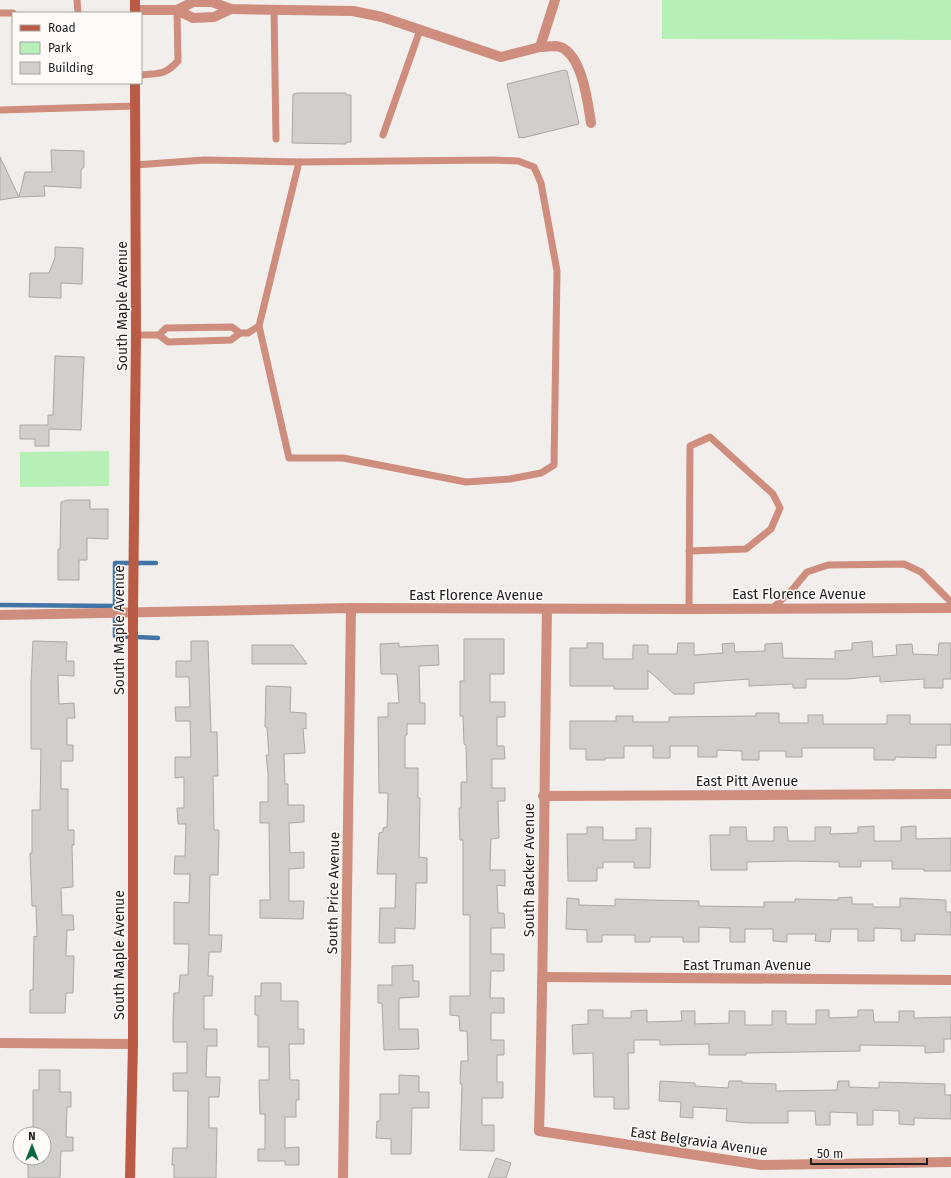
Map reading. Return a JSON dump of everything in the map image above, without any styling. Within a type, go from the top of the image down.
[{"type":"main road","name":"South Maple Avenue","points":[[130,1178],[133,1044],[133,612],[136,335],[136,84]]},
{"type":"street","points":[[540,47],[555,0]]},
{"type":"street","points":[[177,10],[192,2],[212,2],[231,9],[352,12],[382,17],[501,57],[540,47],[557,46],[567,52],[577,65],[584,84],[591,123]]},
{"type":"street","points":[[135,8],[177,10],[193,18],[214,17],[231,9]]},
{"type":"street","name":"East Florence Avenue","points":[[0,615],[351,608],[951,608]]},
{"type":"street","name":"South Price Avenue","points":[[343,1178],[351,608]]},
{"type":"street","name":"South Backer Avenue","points":[[539,1131],[543,977],[543,796],[547,609]]},
{"type":"street","name":"East Pitt Avenue","points":[[543,796],[951,794]]},
{"type":"street","name":"East Truman Avenue","points":[[543,977],[951,980]]},
{"type":"street","points":[[0,1043],[133,1044]]},
{"type":"street","name":"East Belgravia Avenue","points":[[539,1131],[761,1165],[951,1162]]},
{"type":"lane","points":[[77,0],[78,12]]},
{"type":"lane","points":[[142,75],[166,72],[172,68],[178,60],[177,10]]},
{"type":"lane","points":[[274,10],[276,139]]},
{"type":"lane","points":[[0,13],[12,13]]},
{"type":"lane","points":[[383,135],[420,30]]},
{"type":"lane","points":[[0,110],[136,106]]},
{"type":"lane","points":[[136,165],[204,160],[299,162],[493,160],[518,161],[534,166],[541,183],[557,270],[554,465],[541,473],[510,479],[466,482],[343,458],[289,458],[259,326],[299,162]]},
{"type":"lane","points":[[159,335],[166,328],[232,327],[240,333],[248,333],[259,326]]},
{"type":"lane","points":[[136,335],[159,335],[168,342],[231,340],[240,333]]},
{"type":"lane","points":[[689,551],[746,549],[771,529],[780,508],[773,494],[710,437],[690,446],[689,551],[689,609]]},
{"type":"lane","points":[[773,608],[792,590],[807,572],[828,565],[904,564],[921,572],[951,602]]},
{"type":"green space","points":[[662,0],[951,0],[951,40],[662,39]]},
{"type":"green space","points":[[109,451],[109,486],[20,487],[20,452]]},
{"type":"building","points":[[564,70],[567,71],[579,124],[519,138],[507,84]]},
{"type":"building","points":[[346,93],[346,95],[351,95],[351,142],[346,142],[346,144],[292,143],[293,94]]},
{"type":"building","points":[[51,150],[84,151],[84,167],[81,170],[81,188],[44,186],[45,196],[19,197],[25,172],[52,172]]},
{"type":"building","points":[[0,157],[19,197],[0,200]]},
{"type":"building","points":[[55,247],[83,248],[82,284],[61,283],[61,298],[29,297],[30,273],[49,273],[55,258]]},
{"type":"building","points":[[55,356],[84,357],[81,430],[49,429],[49,446],[35,446],[35,439],[20,439],[20,425],[48,425],[48,415],[53,415]]},
{"type":"building","points":[[68,500],[90,500],[90,509],[108,509],[108,539],[87,538],[87,560],[79,560],[79,580],[58,580],[61,502]]},
{"type":"building","points":[[464,639],[504,639],[504,674],[490,674],[490,702],[505,702],[505,717],[497,717],[497,746],[504,746],[505,759],[492,759],[492,788],[505,788],[505,801],[498,801],[499,838],[491,839],[490,870],[505,870],[505,886],[497,885],[498,913],[504,913],[505,928],[491,928],[491,954],[504,954],[504,971],[491,971],[490,998],[504,998],[504,1013],[491,1013],[491,1040],[504,1040],[504,1055],[497,1055],[497,1082],[503,1082],[503,1098],[482,1098],[482,1125],[494,1125],[494,1151],[460,1150],[462,1084],[460,1084],[461,1061],[468,1061],[467,1031],[460,1031],[459,1016],[450,1015],[450,996],[470,996],[470,915],[463,915],[463,840],[460,840],[459,808],[461,808],[461,782],[467,782],[466,745],[464,744],[463,716],[460,716],[460,681],[464,681]]},
{"type":"building","points":[[33,641],[67,642],[66,661],[74,661],[74,676],[58,675],[59,704],[74,703],[75,718],[67,718],[67,745],[73,745],[73,761],[61,761],[61,789],[68,789],[68,830],[74,830],[74,845],[72,845],[73,887],[61,888],[62,915],[73,915],[74,930],[67,930],[66,956],[74,956],[73,993],[66,993],[65,1013],[30,1013],[30,990],[33,990],[34,936],[37,937],[36,906],[32,906],[30,853],[32,853],[32,810],[40,810],[41,749],[31,749],[31,683]]},
{"type":"building","points":[[191,641],[208,641],[211,732],[217,732],[218,776],[213,776],[214,830],[219,830],[218,875],[210,875],[209,935],[222,935],[221,952],[209,952],[208,976],[213,976],[212,996],[204,996],[204,1029],[217,1029],[217,1046],[207,1046],[206,1077],[220,1077],[219,1097],[209,1097],[209,1128],[217,1128],[216,1178],[174,1178],[174,1165],[172,1165],[173,1148],[187,1148],[188,1091],[173,1091],[173,1073],[187,1073],[187,1042],[173,1042],[173,1024],[174,993],[179,993],[180,975],[188,975],[189,944],[174,944],[174,902],[189,903],[190,874],[174,874],[175,856],[185,856],[186,824],[178,824],[177,808],[184,808],[184,777],[175,778],[175,757],[191,757],[190,721],[176,721],[175,707],[190,707],[189,677],[176,677],[176,661],[191,661]]},
{"type":"building","points":[[872,641],[873,657],[897,655],[896,645],[912,644],[913,654],[938,655],[939,643],[951,643],[951,679],[943,679],[943,688],[924,688],[924,679],[880,682],[880,676],[847,679],[806,679],[806,688],[793,688],[793,684],[749,686],[749,679],[694,683],[694,694],[674,694],[648,670],[648,689],[614,689],[614,686],[570,686],[570,648],[587,648],[587,643],[603,643],[603,659],[633,659],[633,645],[648,645],[648,654],[677,654],[678,643],[694,643],[694,655],[723,653],[722,644],[734,643],[735,652],[765,651],[765,644],[782,643],[783,658],[835,659],[835,651],[852,650],[852,643]]},
{"type":"building","points":[[399,643],[399,647],[438,645],[439,665],[419,666],[420,703],[425,703],[425,724],[407,724],[407,735],[405,735],[405,768],[418,768],[418,798],[420,798],[419,857],[427,858],[427,883],[416,883],[415,929],[395,928],[395,943],[379,943],[380,908],[395,908],[396,874],[377,874],[379,833],[383,832],[383,828],[387,827],[388,793],[379,793],[378,717],[388,717],[388,703],[399,703],[397,674],[381,674],[380,644]]},
{"type":"building","points":[[252,645],[293,645],[307,664],[252,664]]},
{"type":"building","points":[[266,686],[291,687],[290,712],[306,713],[306,729],[303,728],[305,753],[284,754],[285,784],[288,784],[288,805],[304,805],[304,822],[289,823],[290,853],[304,852],[304,868],[289,869],[289,901],[304,901],[303,919],[260,918],[260,900],[270,900],[269,823],[260,823],[260,802],[268,802],[268,772],[266,755],[269,755],[267,727],[265,727]]},
{"type":"building","points":[[756,713],[779,713],[779,723],[808,723],[808,715],[823,715],[823,724],[887,724],[887,715],[910,715],[910,724],[951,724],[951,745],[936,745],[936,758],[895,757],[895,760],[874,760],[874,748],[802,748],[802,757],[786,757],[786,751],[759,751],[759,760],[742,760],[742,751],[717,750],[717,757],[698,757],[698,746],[670,746],[670,758],[653,758],[653,746],[624,746],[624,758],[605,758],[605,760],[586,760],[586,749],[570,749],[570,721],[616,721],[616,716],[633,716],[633,722],[669,722],[669,717],[756,716]]},
{"type":"building","points":[[874,826],[874,841],[901,841],[901,827],[916,826],[916,839],[951,838],[951,871],[892,869],[892,861],[861,861],[861,867],[839,867],[839,862],[747,862],[747,870],[711,870],[710,835],[730,835],[730,827],[746,827],[747,841],[774,841],[774,827],[787,827],[788,841],[815,841],[815,827],[831,827],[830,834],[858,833],[858,827]]},
{"type":"building","points":[[587,827],[603,827],[603,840],[636,840],[636,828],[651,828],[650,868],[634,868],[634,862],[603,862],[603,868],[597,868],[597,881],[568,881],[567,834],[587,834]]},
{"type":"building","points":[[852,897],[852,904],[873,904],[873,907],[900,907],[900,898],[946,900],[946,912],[951,912],[951,935],[915,934],[915,941],[901,941],[901,929],[874,928],[874,941],[858,941],[858,929],[831,929],[830,942],[815,941],[816,934],[787,934],[787,942],[773,941],[773,929],[745,929],[745,942],[730,942],[730,928],[699,927],[699,942],[683,942],[683,937],[650,937],[650,942],[635,942],[635,935],[602,935],[602,942],[587,942],[587,930],[566,929],[567,898],[579,899],[579,905],[615,906],[615,899],[699,901],[699,906],[764,907],[764,902],[795,902],[795,899],[838,900],[838,898]]},
{"type":"building","points":[[413,965],[413,981],[419,981],[419,997],[399,998],[399,1029],[418,1029],[419,1049],[384,1050],[382,1003],[378,1003],[378,985],[392,985],[392,966]]},
{"type":"building","points":[[261,983],[281,983],[281,1001],[298,1001],[298,1029],[304,1029],[304,1044],[289,1044],[290,1080],[299,1080],[299,1100],[296,1100],[296,1117],[285,1117],[285,1148],[299,1147],[299,1165],[285,1165],[285,1161],[258,1161],[258,1149],[265,1149],[265,1114],[260,1114],[259,1080],[269,1080],[269,1047],[258,1047],[258,1015],[255,1015],[255,996],[261,996]]},
{"type":"building","points":[[588,1010],[603,1010],[603,1018],[631,1018],[631,1011],[647,1010],[647,1022],[682,1021],[681,1011],[695,1011],[695,1024],[729,1023],[729,1011],[745,1011],[745,1025],[772,1025],[772,1011],[786,1011],[786,1024],[816,1024],[816,1010],[829,1010],[829,1018],[858,1017],[858,1010],[873,1010],[874,1022],[899,1022],[899,1011],[914,1011],[914,1018],[951,1017],[951,1039],[944,1039],[944,1052],[925,1053],[925,1046],[860,1045],[860,1051],[746,1053],[746,1055],[709,1055],[709,1044],[660,1045],[660,1040],[634,1040],[634,1053],[628,1053],[629,1109],[614,1109],[614,1097],[594,1097],[593,1053],[573,1054],[572,1025],[588,1024]]},
{"type":"building","points":[[39,1070],[60,1070],[60,1092],[71,1092],[71,1107],[67,1107],[66,1137],[73,1137],[73,1151],[61,1151],[60,1178],[28,1178],[28,1166],[52,1166],[52,1126],[33,1126],[33,1090],[39,1090]]},
{"type":"building","points":[[399,1075],[419,1076],[419,1092],[429,1092],[429,1108],[412,1108],[411,1154],[391,1154],[391,1139],[376,1138],[377,1121],[380,1121],[380,1094],[399,1094]]},
{"type":"building","points":[[660,1081],[695,1083],[695,1086],[728,1088],[729,1081],[742,1081],[742,1083],[776,1084],[776,1091],[837,1090],[838,1081],[849,1081],[849,1087],[879,1088],[879,1082],[945,1084],[945,1095],[951,1095],[951,1119],[914,1118],[914,1125],[899,1124],[899,1111],[873,1110],[873,1125],[857,1125],[857,1113],[830,1112],[830,1125],[816,1125],[815,1111],[788,1111],[788,1123],[748,1123],[726,1121],[727,1109],[693,1107],[693,1118],[680,1117],[681,1102],[659,1101]]},
{"type":"building","points":[[496,1158],[511,1163],[506,1178],[488,1178]]},
{"type":"waterway","points":[[0,605],[115,606],[115,563],[156,563]]},
{"type":"waterway","points":[[115,612],[115,636],[158,638]]}]
